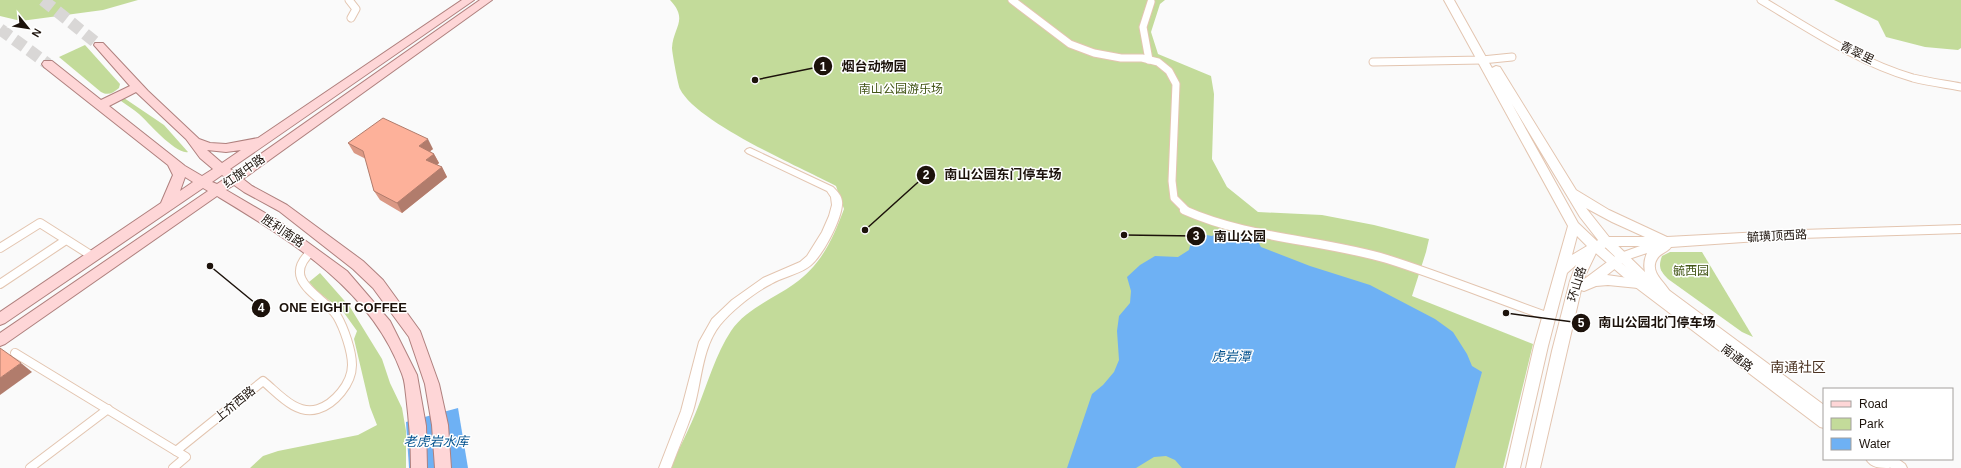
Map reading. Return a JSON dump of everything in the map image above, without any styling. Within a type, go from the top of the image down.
[{"type":"main road","name":"红旗中路","points":[[2,315],[268,139],[469,0]]},
{"type":"main road","name":"红旗中路","points":[[0,340],[235,178],[487,0]]},
{"type":"main road","points":[[1449,0],[1584,214],[1606,241]]},
{"type":"main road","points":[[1457,0],[1486,60],[1574,226],[1595,246]]},
{"type":"main road","name":"胜利南路","points":[[99,45],[138,87],[195,142],[204,155],[248,189],[282,208],[308,226],[358,265],[378,284],[415,335],[432,384],[440,425],[443,468]]},
{"type":"main road","name":"胜利南路","points":[[48,64],[101,104],[173,163],[201,182],[272,222],[312,251],[342,275],[372,306],[385,325],[410,375],[418,426],[419,468]]},
{"type":"main road","points":[[101,104],[138,87]]},
{"type":"main road","points":[[195,142],[209,148],[228,148],[268,139]]},
{"type":"main road","points":[[163,208],[174,194],[180,175],[173,163]]},
{"type":"main road","points":[[1570,191],[1583,201],[1610,216],[1639,230],[1671,242]]},
{"type":"main road","points":[[1563,270],[1574,226]]},
{"type":"main road","name":"毓璜顶西路","points":[[1595,246],[1606,241],[1671,242],[1800,234],[1961,229]]},
{"type":"main road","points":[[1664,292],[1650,277],[1648,269],[1649,261],[1652,254],[1671,242]]},
{"type":"main road","name":"环山路","points":[[1579,290],[1617,260],[1641,249],[1671,242]]},
{"type":"main road","name":"环山路","points":[[1513,468],[1549,317],[1563,270],[1595,246]]},
{"type":"main road","name":"环山路","points":[[1533,468],[1558,352],[1579,290],[1581,265],[1595,246]]},
{"type":"main road","points":[[1579,290],[1596,281],[1613,280],[1638,283]]},
{"type":"street","points":[[349,0],[356,9],[351,18]]},
{"type":"street","points":[[1012,0],[1070,44],[1094,54],[1121,58],[1142,58],[1158,62],[1169,71],[1176,84],[1172,180],[1174,198],[1184,210],[1209,221],[1244,231],[1288,238],[1386,259],[1549,317]]},
{"type":"street","name":"青翠里","points":[[1761,0],[1854,53],[1878,64],[1913,78],[1961,87]]},
{"type":"street","points":[[1149,60],[1143,27],[1151,2]]},
{"type":"street","points":[[1373,62],[1486,60],[1512,57]]},
{"type":"street","points":[[665,468],[687,411],[704,342],[716,322],[736,303],[767,281],[804,265],[812,259],[827,233],[837,205],[836,196],[830,189],[750,151]]},
{"type":"street","points":[[0,248],[40,223],[92,256]]},
{"type":"street","points":[[0,284],[66,240]]},
{"type":"street","points":[[1606,241],[1617,260],[1664,292],[1823,410]]},
{"type":"street","name":"南通路","points":[[1595,246],[1617,260],[1638,283],[1823,422]]},
{"type":"street","name":"上夼西路","points":[[176,451],[264,381],[301,410],[313,411],[325,407],[340,394],[348,380],[353,365],[339,320],[332,309],[312,294],[304,281],[300,270],[302,260],[312,251]]},
{"type":"street","points":[[14,353],[186,457],[173,468]]},
{"type":"street","points":[[30,468],[108,409]]},
{"type":"street","points":[[1873,460],[1884,468]]},
{"type":"street","points":[[1889,460],[1901,468]]},
{"type":"green space","points":[[0,0],[138,0],[103,10],[21,21],[0,16]]},
{"type":"green space","name":"南山公园游乐场","points":[[670,0],[1165,0],[1160,4],[1151,32],[1158,54],[1211,76],[1214,94],[1212,159],[1227,187],[1258,212],[1322,215],[1374,225],[1429,239],[1412,296],[1533,344],[1503,468],[670,468],[695,415],[717,359],[731,331],[744,316],[794,284],[812,268],[825,251],[844,209],[836,186],[727,130],[706,116],[690,102],[680,89],[677,75],[672,48],[679,18],[676,7]]},
{"type":"green space","points":[[1834,0],[1961,0],[1961,48],[1958,50],[1925,47],[1886,37],[1878,21]]},
{"type":"green space","points":[[85,45],[120,84],[119,88],[115,91],[108,94],[101,92],[59,57]]},
{"type":"green space","points":[[124,98],[164,125],[188,152],[183,152],[170,143],[139,114],[121,101]]},
{"type":"green space","name":"毓西园","points":[[1670,252],[1702,252],[1753,337],[1742,332],[1663,274],[1660,266],[1662,256]]},
{"type":"green space","points":[[320,273],[350,307],[382,359],[390,383],[402,408],[406,431],[406,468],[250,468],[263,456],[278,451],[358,435],[377,425],[370,407],[354,339],[357,331],[342,310],[318,292],[309,282]]},
{"type":"water","name":"虎岩潭","points":[[1222,230],[1254,235],[1261,247],[1310,266],[1370,285],[1435,319],[1453,332],[1467,354],[1472,366],[1482,372],[1455,468],[1182,468],[1175,460],[1166,456],[1154,457],[1136,468],[1067,468],[1092,394],[1103,385],[1114,372],[1119,360],[1117,331],[1119,316],[1130,303],[1131,291],[1127,277],[1140,265],[1155,256],[1178,257],[1189,250],[1191,242],[1190,232],[1212,236]]},
{"type":"water","name":"老虎岩水库","points":[[458,408],[468,468],[409,468],[406,422]]},
{"type":"building","points":[[383,118],[428,139],[419,146],[434,154],[426,160],[442,167],[397,203],[374,191],[363,151],[348,143]]},
{"type":"building","points":[[0,348],[21,363],[0,378]]},
{"type":"tunnel","points":[[43,0],[99,45]]},
{"type":"tunnel","points":[[0,29],[48,64]]},
{"type":"place","name":"烟台动物园","points":[[755,80]]},
{"type":"place","name":"南山公园东门停车场","points":[[865,230]]},
{"type":"place","name":"南山公园","points":[[1124,235]]},
{"type":"place","name":"ONE EIGHT COFFEE","points":[[210,266]]},
{"type":"place","name":"南山公园北门停车场","points":[[1506,313]]},
{"type":"district","name":"南通社区","points":[[1798,367]]}]
